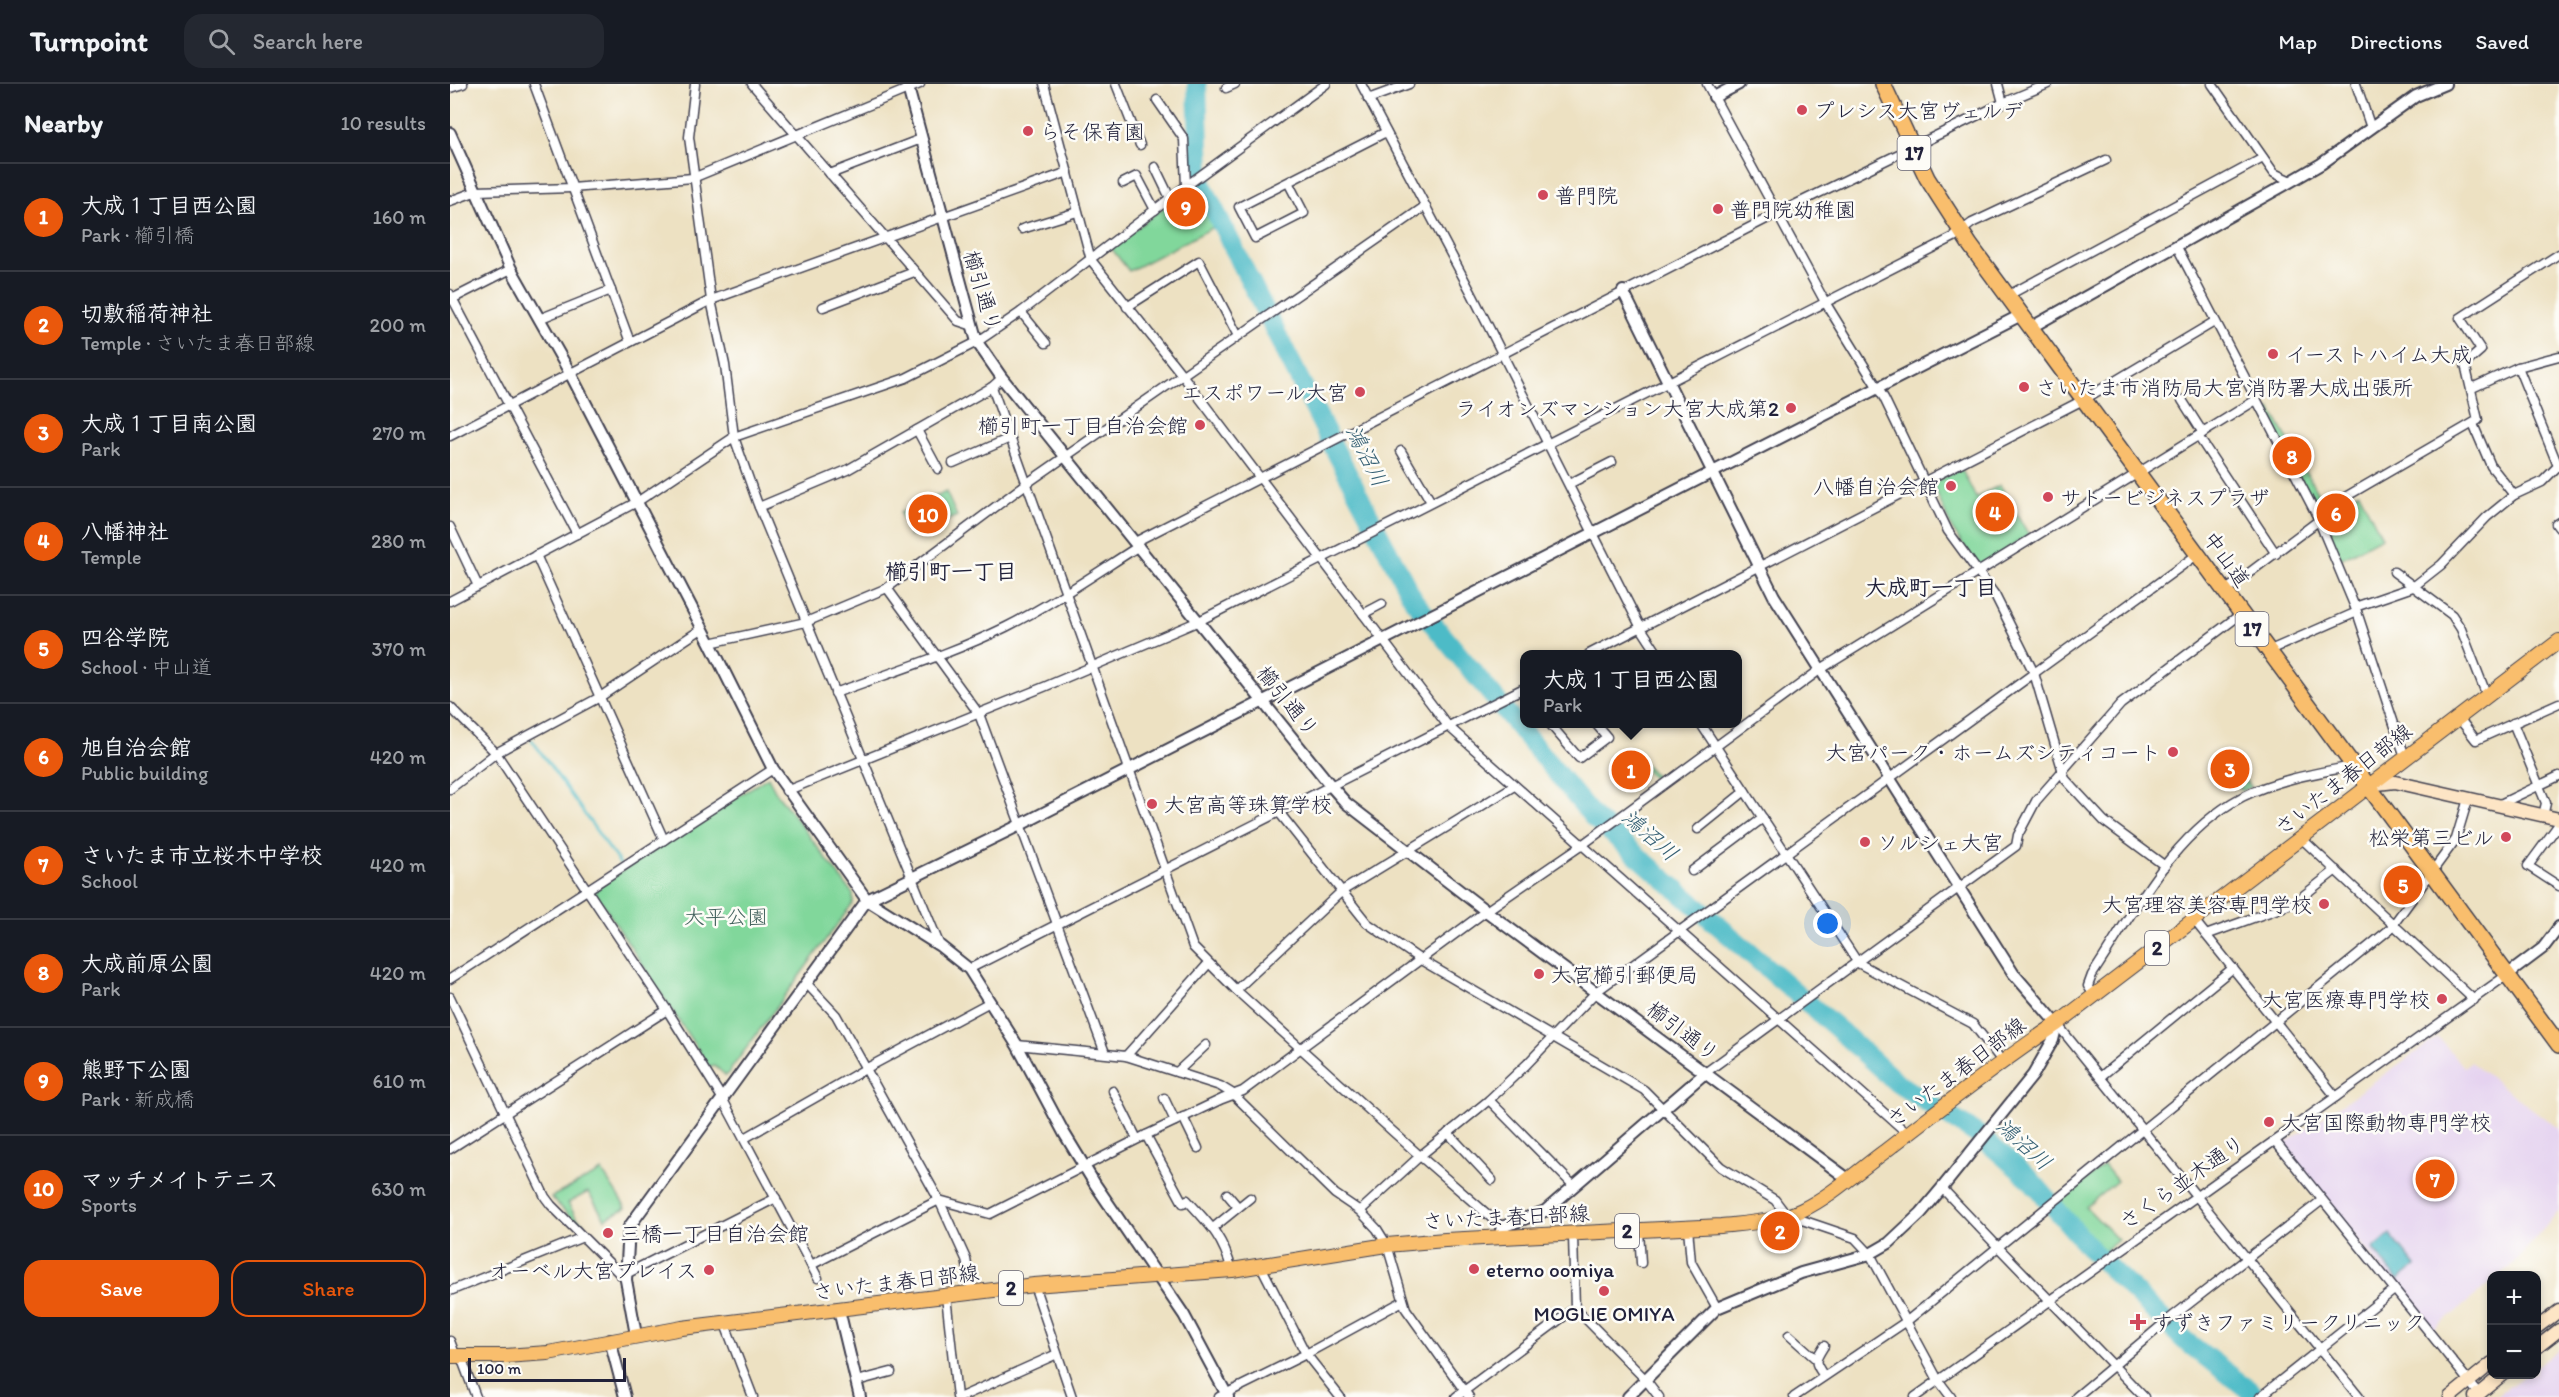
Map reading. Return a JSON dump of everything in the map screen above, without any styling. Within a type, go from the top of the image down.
[{"type":"highway","name":"中山道","points":[[1883,84],[1911,148],[1961,231],[2030,328],[2559,1045]]},
{"type":"main road","name":"さいたま春日部線","points":[[455,1357],[548,1353],[636,1335],[1034,1286],[1233,1270],[1387,1245],[1500,1232],[1573,1235],[1688,1228],[1767,1221],[1803,1210],[1848,1179],[2002,1061],[2057,1024],[2367,785],[2559,641]]},
{"type":"main road","points":[[2367,785],[2395,782],[2559,819]]},
{"type":"main road","points":[[2540,1325],[2559,1311]]},
{"type":"main road","points":[[2541,1344],[2559,1330]]},
{"type":"main road","points":[[2450,1397],[2487,1367]]},
{"type":"main road","points":[[2477,1395],[2497,1379]]},
{"type":"street","points":[[450,88],[463,84]]},
{"type":"street","points":[[534,84],[630,342]]},
{"type":"street","points":[[695,84],[689,137],[693,178],[711,300],[725,365],[734,437],[759,507],[940,946]]},
{"type":"street","points":[[752,84],[958,321],[970,325]]},
{"type":"street","points":[[450,201],[477,191],[572,188],[693,178],[797,136],[907,87],[920,84]]},
{"type":"street","points":[[1044,84],[1091,260],[1183,376],[1448,726],[1908,1134]]},
{"type":"street","points":[[1116,84],[1140,145]]},
{"type":"street","points":[[1226,88],[1235,84]]},
{"type":"street","points":[[450,601],[637,502],[734,437],[906,378],[977,342],[1021,312],[1194,180],[1326,84]]},
{"type":"street","points":[[1361,84],[1548,443],[1641,628],[1655,650]]},
{"type":"street","points":[[1368,99],[1409,84]]},
{"type":"street","points":[[1707,84],[1825,302],[1878,387],[1948,531],[1995,595],[2034,673],[2061,770],[2070,785],[2104,821],[2165,866]]},
{"type":"street","points":[[1714,97],[1739,84]]},
{"type":"street","points":[[1998,84],[2002,103]]},
{"type":"street","points":[[835,693],[938,656],[1006,627],[1066,593],[1137,544],[1259,479],[1776,214],[2002,103],[2048,84]]},
{"type":"street","points":[[2212,84],[2274,173],[2291,181]]},
{"type":"street","points":[[2356,84],[2371,128]]},
{"type":"street","points":[[2030,328],[2321,164],[2416,96],[2445,84]]},
{"type":"street","name":"櫛引通り","points":[[907,87],[970,325],[977,342],[1002,378],[1331,786],[1346,803],[1486,911],[1848,1179]]},
{"type":"street","points":[[1157,100],[1185,139],[1186,186]]},
{"type":"street","points":[[1288,182],[1304,213],[1255,238],[1239,207],[1288,182],[1386,132]]},
{"type":"street","points":[[450,133],[511,269],[570,373],[703,628],[772,769],[867,900],[940,946],[969,969],[1017,1046],[1084,1166],[1184,1315],[1224,1395],[1306,1354],[1403,1301]]},
{"type":"street","points":[[830,174],[921,139]]},
{"type":"street","points":[[2007,296],[2263,158]]},
{"type":"street","points":[[786,790],[979,714],[1200,621],[1825,302],[1961,231],[1972,223],[2106,160]]},
{"type":"street","points":[[1155,167],[1170,198]]},
{"type":"street","points":[[450,436],[711,300],[1068,172]]},
{"type":"street","points":[[1123,183],[1137,176],[1155,210]]},
{"type":"street","points":[[710,642],[806,622],[887,588],[1026,484],[1424,207]]},
{"type":"street","points":[[1022,229],[1077,212]]},
{"type":"street","points":[[2177,247],[2317,517],[2356,610],[2405,757]]},
{"type":"street","points":[[2225,591],[2276,554],[2317,517],[2478,420],[2465,364],[2481,350],[2460,318],[2559,254]]},
{"type":"street","points":[[1127,307],[1199,261],[1238,336]]},
{"type":"street","points":[[511,269],[451,298],[577,534]]},
{"type":"street","points":[[824,307],[914,272]]},
{"type":"street","points":[[540,319],[611,290]]},
{"type":"street","points":[[1623,291],[1710,472],[1774,596],[2013,973],[2143,1129],[2359,1397]]},
{"type":"street","points":[[1021,312],[1046,343]]},
{"type":"street","points":[[636,1335],[626,1277],[629,1227],[867,900],[1020,825],[2021,315]]},
{"type":"street","points":[[1597,650],[2084,400],[2214,322]]},
{"type":"street","points":[[2472,388],[2518,367],[2559,357]]},
{"type":"street","points":[[2268,651],[2356,610],[2413,587],[2440,565],[2487,517],[2514,495],[2542,482],[2558,466],[2518,367]]},
{"type":"street","points":[[759,507],[847,471],[992,387],[1002,378]]},
{"type":"street","points":[[992,387],[1193,947],[1236,990],[1303,1048],[1500,1232],[1545,1211],[1705,1073],[2016,846],[2018,835],[2036,801],[2121,704],[2241,614]]},
{"type":"street","points":[[2182,400],[2200,434],[2276,554]]},
{"type":"street","points":[[1742,728],[1821,669],[2256,400]]},
{"type":"street","points":[[2473,424],[2491,466],[2514,495]]},
{"type":"street","points":[[917,430],[938,470]]},
{"type":"street","points":[[953,463],[1010,438]]},
{"type":"street","points":[[1401,451],[1431,502]]},
{"type":"street","points":[[1569,484],[1612,462]]},
{"type":"street","points":[[2559,522],[2556,524],[2559,528]]},
{"type":"street","points":[[450,527],[478,586]]},
{"type":"street","points":[[1360,1211],[1420,1156],[1489,1100],[1553,1038],[1597,991],[2198,554]]},
{"type":"street","points":[[536,555],[664,840]]},
{"type":"street","points":[[2394,572],[2452,615],[2461,629],[2487,696]]},
{"type":"street","points":[[887,588],[979,714],[1105,1053]]},
{"type":"street","points":[[1363,614],[1382,604]]},
{"type":"street","points":[[450,789],[496,753],[600,697],[703,628]]},
{"type":"street","points":[[969,969],[1278,811],[1520,692]]},
{"type":"street","points":[[2458,717],[2476,740],[2559,703]]},
{"type":"street","points":[[450,706],[496,753],[668,1010],[723,1098],[818,1278]]},
{"type":"street","points":[[2513,723],[2540,785],[2546,803],[2544,816]]},
{"type":"street","points":[[1554,728],[1579,758],[1607,737],[1600,728]]},
{"type":"street","points":[[1704,728],[1858,963],[1973,1024],[2002,1061]]},
{"type":"street","points":[[811,1265],[939,1200],[990,1214],[1179,1119],[1243,1091],[1486,911],[1582,845],[1742,728]]},
{"type":"street","points":[[2094,995],[2088,986],[2092,975],[2165,866],[2198,828],[2219,811],[2263,788],[2353,766]]},
{"type":"street","points":[[450,979],[772,769]]},
{"type":"street","points":[[2498,805],[2559,776]]},
{"type":"street","points":[[1236,990],[1342,891],[1514,786]]},
{"type":"street","points":[[1698,829],[1745,791]]},
{"type":"street","points":[[1794,1397],[1907,1321],[2393,926],[2456,839],[2468,799]]},
{"type":"street","points":[[1278,811],[1367,923],[1421,960],[1644,1090],[1721,1167],[1775,1200],[1791,1214],[1855,1238],[1870,1254],[1938,1380],[1951,1397]]},
{"type":"street","points":[[1692,871],[1763,818]]},
{"type":"street","points":[[2559,824],[2528,866],[2559,886]]},
{"type":"street","points":[[2301,838],[2474,1000]]},
{"type":"street","points":[[2206,935],[2294,903],[2336,870]]},
{"type":"street","points":[[2194,920],[2336,1097]]},
{"type":"street","name":"さくら並木通り","points":[[2050,1301],[2114,1253],[2474,1000],[2543,948],[2559,927]]},
{"type":"street","points":[[1126,1056],[1208,964]]},
{"type":"street","points":[[2100,1077],[2233,968]]},
{"type":"street","points":[[807,984],[836,1016],[939,1200],[966,1259],[972,1293]]},
{"type":"street","points":[[450,997],[545,1197],[626,1277]]},
{"type":"street","points":[[745,1138],[867,1068],[990,1002]]},
{"type":"street","points":[[450,1149],[668,1010]]},
{"type":"street","points":[[1628,1397],[1717,1308],[1800,1274],[1870,1254],[1889,1243],[1921,1213],[2033,1075],[2053,1040],[2057,1024]]},
{"type":"street","points":[[1177,1072],[1206,1045]]},
{"type":"street","points":[[1017,1046],[1126,1056],[1220,1086],[1233,1094],[1335,1194],[1360,1211],[1377,1229],[1387,1245],[1406,1309],[1466,1394]]},
{"type":"street","points":[[1113,1091],[1182,1203],[1187,1200],[1225,1245],[1233,1270]]},
{"type":"street","points":[[1164,1098],[1198,1148]]},
{"type":"street","points":[[1489,1100],[1574,1186]]},
{"type":"street","points":[[1448,1133],[1492,1180]]},
{"type":"street","points":[[2275,1141],[2477,1395]]},
{"type":"street","points":[[1942,1188],[2144,1397]]},
{"type":"street","points":[[1227,1194],[1238,1207]]},
{"type":"street","points":[[626,1277],[776,1198]]},
{"type":"street","points":[[1213,1228],[1250,1198]]},
{"type":"street","points":[[2076,1397],[2161,1326],[2321,1201]]},
{"type":"street","points":[[1688,1228],[1691,1262],[1717,1308]]},
{"type":"street","points":[[1639,1231],[1641,1263]]},
{"type":"street","points":[[1573,1235],[1575,1308],[1646,1380],[1659,1397]]},
{"type":"street","points":[[450,1291],[583,1237]]},
{"type":"street","points":[[1261,1266],[1306,1354],[1340,1397]]},
{"type":"street","points":[[1034,1286],[1072,1397]]},
{"type":"street","points":[[2263,1394],[2394,1290]]},
{"type":"street","points":[[946,1296],[957,1397]]},
{"type":"street","points":[[1915,1397],[2050,1301]]},
{"type":"street","points":[[1456,1397],[1466,1394],[1575,1308]]},
{"type":"street","points":[[838,1310],[860,1397]]},
{"type":"street","points":[[725,1324],[751,1396]]},
{"type":"street","points":[[1789,1335],[1816,1359]]},
{"type":"street","points":[[610,1340],[625,1397]]},
{"type":"street","points":[[450,1341],[455,1357],[476,1397]]},
{"type":"street","points":[[1824,1346],[1816,1359],[1816,1364],[1824,1376]]},
{"type":"street","points":[[961,1397],[1057,1353]]},
{"type":"street","points":[[856,1381],[891,1372]]},
{"type":"shaded area","points":[[2438,1037],[2464,1067],[2470,1062],[2559,1129],[2559,1211],[2510,1268],[2506,1271],[2487,1271],[2487,1286],[2431,1332],[2285,1147],[2286,1143]]},
{"type":"shaded area","points":[[2559,1349],[2559,1397],[2495,1397],[2520,1379],[2541,1379],[2541,1363]]},
{"type":"green space","points":[[1198,180],[1216,226],[1129,271],[1111,248]]},
{"type":"green space","points":[[2271,409],[2321,499],[2313,503],[2264,413]]},
{"type":"green space","points":[[1961,468],[1976,498],[2000,485],[2029,535],[1979,568],[1952,529],[1932,483]]},
{"type":"green space","points":[[946,492],[957,516],[910,536],[900,513]]},
{"type":"green space","points":[[2359,492],[2382,537],[2337,561],[2318,515]]},
{"type":"green space","points":[[1638,757],[1660,780],[1658,782],[1644,769],[1626,775],[1622,768]]},
{"type":"green space","points":[[2220,757],[2252,787],[2242,791],[2217,758]]},
{"type":"green space","name":"大平公園","points":[[768,777],[776,792],[853,894],[853,903],[726,1076],[714,1065],[709,1067],[593,889]]},
{"type":"green space","points":[[2104,1165],[2117,1181],[2086,1207],[2118,1240],[2102,1253],[2055,1204]]},
{"type":"green space","points":[[602,1171],[626,1208],[605,1219],[588,1192],[568,1203],[576,1217],[584,1224],[580,1227],[551,1197]]},
{"type":"water","points":[[2390,1234],[2416,1266],[2398,1280],[2373,1249]]},
{"type":"waterway","name":"鴻沼川","points":[[1197,84],[1200,173],[1203,187],[1335,450],[1414,601],[1594,818],[1897,1083],[1980,1136],[2030,1179],[2092,1251],[2183,1339],[2258,1397]]},
{"type":"waterway","points":[[532,740],[620,864]]},
{"type":"place","name":"プレシス大宮ヴェルデ","points":[[1802,110]]},
{"type":"place","name":"らそ保育園","points":[[1028,131]]},
{"type":"place","name":"普門院","points":[[1543,195]]},
{"type":"place","name":"熊野下公園","points":[[1186,207]]},
{"type":"place","name":"普門院幼稚園","points":[[1718,209]]},
{"type":"place","name":"イーストハイム大成","points":[[2273,354]]},
{"type":"place","name":"さいたま市消防局大宮消防署大成出張所","points":[[2024,387]]},
{"type":"place","name":"エスポワール大宮","points":[[1360,392]]},
{"type":"place","name":"ライオンズマンション大宮大成第2","points":[[1791,408]]},
{"type":"place","name":"櫛引町一丁目自治会館","points":[[1200,425]]},
{"type":"place","name":"大成前原公園","points":[[2292,456]]},
{"type":"place","name":"八幡自治会館","points":[[1951,486]]},
{"type":"place","name":"サトービジネスプラザ","points":[[2048,497]]},
{"type":"place","name":"八幡神社","points":[[1995,512]]},
{"type":"place","name":"旭自治会館","points":[[2336,513]]},
{"type":"place","name":"マッチメイトテニス","points":[[928,514]]},
{"type":"place","name":"大宮パーク・ホームズシティコート","points":[[2173,752]]},
{"type":"place","name":"大成１丁目南公園","points":[[2230,769]]},
{"type":"place","name":"大成１丁目西公園","points":[[1631,770]]},
{"type":"place","name":"大宮高等珠算学校","points":[[1152,804]]},
{"type":"place","name":"松栄第三ビル","points":[[2506,837]]},
{"type":"place","name":"ソルシェ大宮","points":[[1865,842]]},
{"type":"place","name":"四谷学院","points":[[2403,885]]},
{"type":"place","name":"大宮理容美容専門学校","points":[[2324,904]]},
{"type":"place","name":"大宮櫛引郵便局","points":[[1539,974]]},
{"type":"place","name":"大宮医療専門学校","points":[[2442,999]]},
{"type":"place","name":"大宮国際動物専門学校","points":[[2269,1122]]},
{"type":"place","name":"さいたま市立桜木中学校","points":[[2435,1179]]},
{"type":"place","name":"切敷稲荷神社","points":[[1780,1231]]},
{"type":"place","name":"三橋一丁目自治会館","points":[[608,1233]]},
{"type":"place","name":"eterno oomiya","points":[[1474,1269]]},
{"type":"place","name":"オーベル大宮プレイス","points":[[709,1270]]},
{"type":"place","name":"MOGLIE OMIYA","points":[[1604,1291]]},
{"type":"place","name":"すずきファミリークリニック","points":[[2138,1322]]},
{"type":"district","name":"櫛引町一丁目","points":[[951,571]]},
{"type":"district","name":"大成町一丁目","points":[[1931,587]]}]
